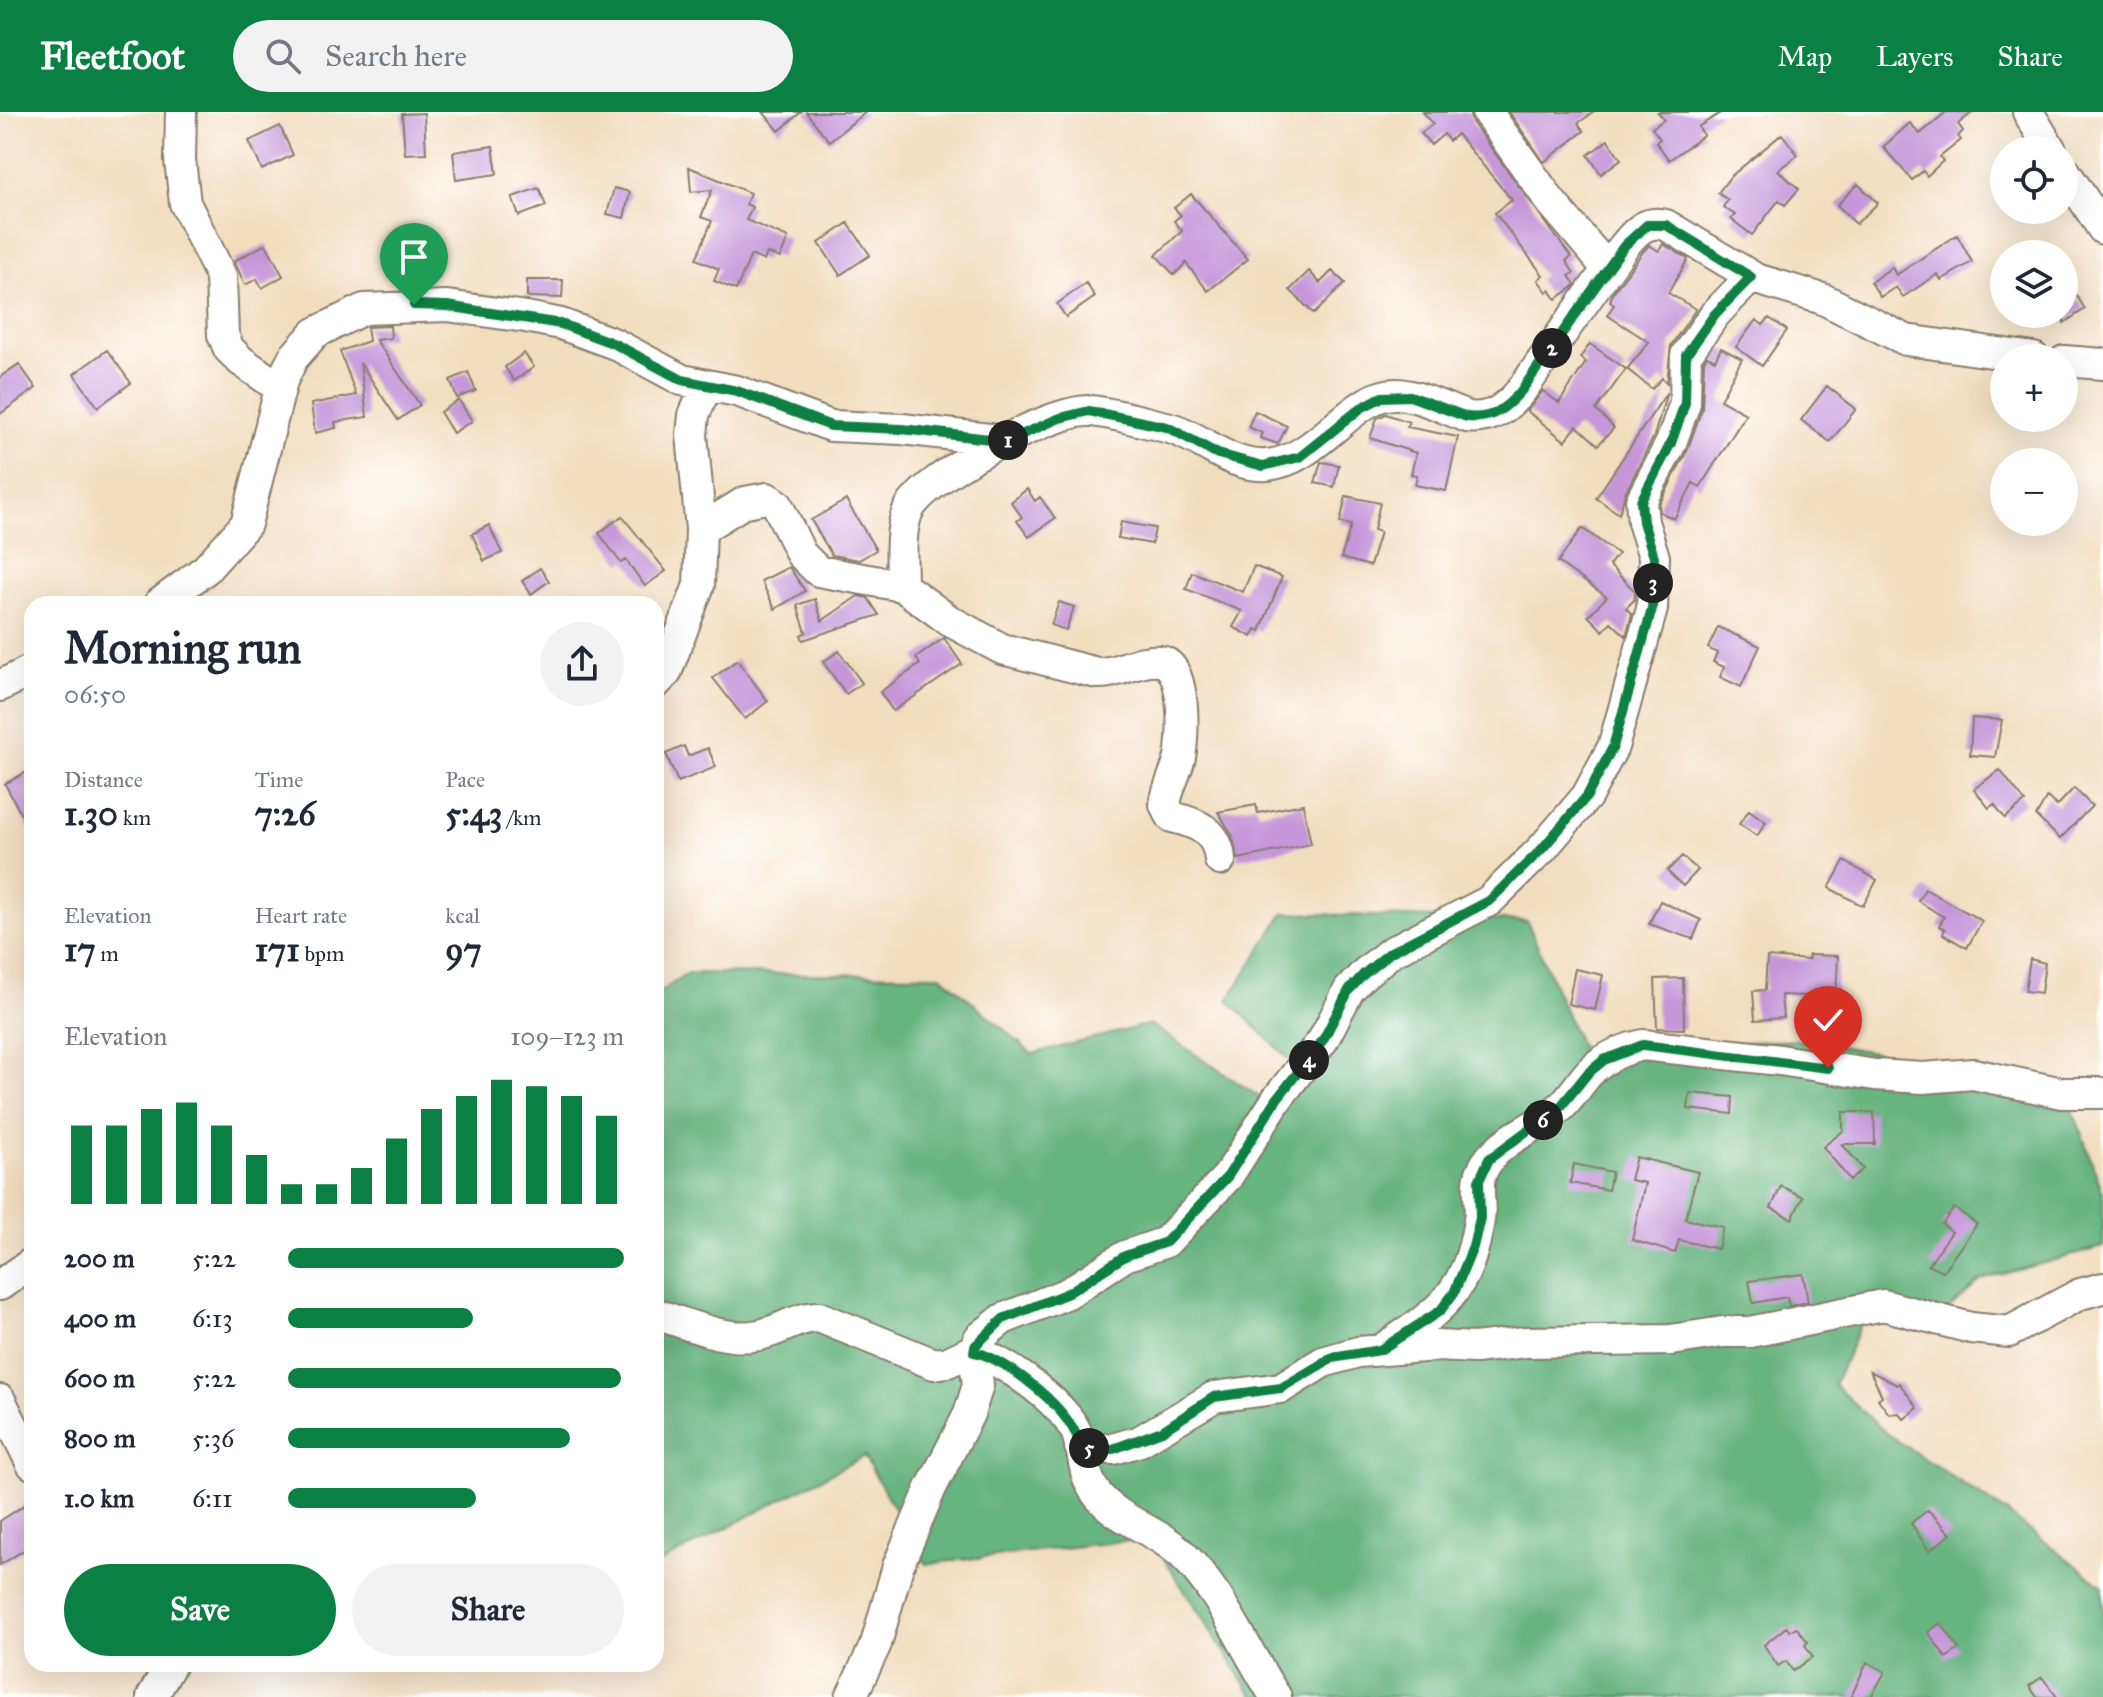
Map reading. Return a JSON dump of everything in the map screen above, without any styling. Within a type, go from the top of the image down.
[{"type":"street","points":[[181,112],[181,177],[185,203],[221,276],[223,335],[229,349],[241,361],[280,388]]},
{"type":"street","points":[[1487,112],[1551,202],[1607,268]]},
{"type":"street","points":[[2028,112],[2043,136]]},
{"type":"street","points":[[2078,191],[2103,229]]},
{"type":"street","points":[[902,586],[902,536],[912,503],[944,474],[1060,418],[1089,411],[1167,427],[1218,454],[1263,466],[1300,457],[1361,408],[1382,397],[1410,396],[1467,417],[1488,416],[1502,410],[1521,391],[1607,268],[1642,227],[1659,223],[1751,277],[1823,299],[1906,340],[1990,352]]},
{"type":"street","points":[[851,1697],[876,1644],[898,1566],[931,1488],[969,1414],[978,1385],[974,1352],[979,1338],[1003,1319],[1068,1293],[1125,1256],[1166,1242],[1228,1176],[1277,1099],[1323,1040],[1349,990],[1364,974],[1391,952],[1489,901],[1542,849],[1587,796],[1613,747],[1652,609],[1654,557],[1643,522],[1641,501],[1671,443],[1685,403],[1686,355],[1715,314],[1751,277]]},
{"type":"street","points":[[170,596],[206,569],[246,524],[280,388],[293,358],[315,333],[364,309],[414,305],[461,308],[561,324],[615,344],[669,375],[737,391],[831,426],[902,429],[1007,441]]},
{"type":"street","points":[[2078,362],[2103,364]]},
{"type":"street","points":[[664,675],[699,585],[701,529],[692,435],[694,415],[706,386]]},
{"type":"street","points":[[701,529],[745,502],[767,498],[777,504],[801,554],[818,571],[902,586],[950,621],[1002,649],[1097,673],[1112,673],[1156,660],[1174,668],[1181,710],[1180,757],[1165,805],[1172,817],[1197,824],[1218,843],[1220,860]]},
{"type":"street","points":[[0,686],[24,674]]},
{"type":"street","points":[[1380,1350],[1440,1311],[1454,1293],[1473,1247],[1480,1218],[1479,1181],[1489,1159],[1562,1105],[1588,1073],[1630,1048],[1643,1045],[1899,1077],[1973,1074],[2062,1093],[2103,1093]]},
{"type":"street","points":[[0,1285],[24,1268]]},
{"type":"street","points":[[1080,1447],[1113,1449],[1140,1441],[1214,1397],[1281,1388],[1332,1358],[1380,1350],[1671,1340],[1723,1332],[1750,1332],[1883,1305],[1971,1328],[2009,1332],[2080,1294],[2103,1288]]},
{"type":"street","points":[[664,1316],[740,1337],[757,1336],[805,1318],[819,1317],[934,1364],[974,1352],[997,1360],[1067,1416],[1080,1447],[1087,1479],[1106,1504],[1166,1542],[1193,1566],[1276,1697]]},
{"type":"street","points":[[0,1400],[24,1448]]},
{"type":"green space","points":[[1284,913],[1527,921],[1581,1048],[1804,1040],[2064,1085],[2103,1193],[2103,1247],[1981,1280],[1947,1311],[1870,1302],[1834,1385],[1887,1434],[2006,1512],[2103,1586],[2103,1697],[1254,1697],[1150,1538],[926,1564],[864,1456],[664,1561],[664,990],[688,973],[941,975],[1032,1054],[1150,1024],[1267,1102],[1297,1067],[1228,1000]]},
{"type":"building","points":[[763,112],[801,112],[779,131]]},
{"type":"building","points":[[806,112],[866,112],[829,141]]},
{"type":"building","points":[[1423,112],[1469,112],[1472,122],[1571,257],[1566,261],[1574,273],[1569,276],[1575,284],[1572,288],[1556,299],[1550,290],[1547,292],[1538,280],[1543,275],[1495,213],[1512,200],[1457,134],[1449,141],[1444,134],[1431,145],[1421,133],[1433,124]]},
{"type":"building","points":[[1509,112],[1594,112],[1578,123],[1584,131],[1544,162]]},
{"type":"building","points":[[1658,112],[1722,112],[1698,127],[1704,135],[1669,160],[1656,142],[1660,139],[1652,128],[1664,120]]},
{"type":"building","points":[[1946,112],[1973,112],[1958,124],[1963,131],[1958,136],[1961,140],[1940,157],[1943,161],[1927,176],[1923,171],[1912,180],[1883,147],[1910,123],[1920,134]]},
{"type":"building","points":[[424,113],[426,153],[405,154],[402,114]]},
{"type":"building","points":[[280,126],[293,155],[262,170],[249,141]]},
{"type":"building","points":[[1782,134],[1798,155],[1778,170],[1799,189],[1785,205],[1779,200],[1752,235],[1731,219],[1735,215],[1723,207],[1728,200],[1718,193],[1730,177]]},
{"type":"building","points":[[1608,140],[1621,159],[1601,174],[1588,155]]},
{"type":"building","points":[[493,146],[497,174],[456,180],[453,152]]},
{"type":"building","points":[[689,167],[750,193],[746,204],[752,207],[746,220],[788,238],[780,258],[767,253],[764,261],[751,255],[736,290],[714,281],[719,269],[696,259],[712,221],[701,217],[712,190],[691,192]]},
{"type":"building","points":[[1858,184],[1878,203],[1856,224],[1837,205]]},
{"type":"building","points":[[539,188],[546,206],[519,216],[512,197]]},
{"type":"building","points":[[614,188],[630,192],[624,218],[607,214]]},
{"type":"building","points":[[1191,194],[1248,259],[1208,291],[1186,263],[1174,275],[1156,255],[1182,231],[1174,221],[1181,215],[1174,208]]},
{"type":"building","points":[[848,223],[870,255],[840,275],[819,243]]},
{"type":"building","points":[[1957,235],[1972,262],[1941,280],[1938,274],[1903,297],[1896,287],[1880,297],[1871,282],[1892,267],[1896,275]]},
{"type":"building","points":[[266,244],[283,276],[262,288],[257,279],[245,285],[234,261]]},
{"type":"building","points":[[1663,244],[1688,259],[1668,293],[1696,309],[1671,345],[1667,383],[1662,378],[1652,389],[1627,369],[1649,342],[1607,315],[1614,305],[1610,302],[1612,294],[1642,253],[1649,245],[1659,251]]},
{"type":"building","points":[[1309,271],[1320,283],[1332,271],[1345,283],[1314,314],[1290,290]]},
{"type":"building","points":[[527,280],[563,280],[562,298],[527,297]]},
{"type":"building","points":[[1086,283],[1095,297],[1066,317],[1057,304]]},
{"type":"building","points":[[2078,298],[2085,309],[2078,314]]},
{"type":"building","points":[[1769,318],[1787,330],[1762,366],[1736,347],[1756,320],[1763,325]]},
{"type":"building","points":[[390,326],[391,338],[376,340],[420,405],[398,420],[360,363],[367,417],[335,422],[336,428],[315,433],[311,404],[356,395],[340,351],[369,341],[367,327]]},
{"type":"building","points":[[1590,344],[1626,369],[1596,410],[1614,428],[1598,445],[1577,426],[1565,441],[1527,411],[1543,391],[1559,403],[1586,362],[1580,358]]},
{"type":"building","points":[[1721,348],[1742,359],[1720,400],[1746,414],[1700,487],[1693,483],[1674,519],[1660,512],[1659,505],[1687,451],[1702,409],[1704,361],[1707,356],[1715,360]]},
{"type":"building","points":[[107,350],[131,383],[98,407],[74,374]]},
{"type":"building","points":[[524,353],[534,367],[514,381],[505,367]]},
{"type":"building","points":[[19,364],[36,388],[0,414],[0,377]]},
{"type":"building","points":[[468,372],[476,391],[457,398],[450,380]]},
{"type":"building","points":[[1827,386],[1856,409],[1830,442],[1801,420]]},
{"type":"building","points":[[1667,392],[1654,436],[1625,493],[1619,514],[1596,498]]},
{"type":"building","points":[[459,400],[472,421],[453,433],[440,412]]},
{"type":"building","points":[[1255,411],[1287,426],[1278,444],[1260,438],[1262,433],[1248,427]]},
{"type":"building","points":[[1386,414],[1409,422],[1407,427],[1458,437],[1446,491],[1415,485],[1417,475],[1411,474],[1416,453],[1370,438],[1377,418]]},
{"type":"building","points":[[1321,462],[1339,465],[1334,487],[1315,483]]},
{"type":"building","points":[[1027,489],[1035,501],[1040,497],[1055,518],[1029,537],[1017,521],[1022,517],[1011,502]]},
{"type":"building","points":[[1346,496],[1380,503],[1374,530],[1380,532],[1370,566],[1341,558],[1351,525],[1340,523]]},
{"type":"building","points":[[846,500],[876,550],[859,560],[832,555],[811,520]]},
{"type":"building","points":[[622,516],[666,571],[645,586],[626,560],[621,563],[599,533]]},
{"type":"building","points":[[1121,522],[1155,528],[1152,544],[1118,538]]},
{"type":"building","points":[[489,525],[502,553],[484,561],[472,534]]},
{"type":"building","points":[[1582,528],[1618,554],[1609,565],[1635,591],[1634,600],[1626,608],[1632,614],[1626,636],[1611,622],[1603,631],[1588,616],[1607,597],[1558,562]]},
{"type":"building","points":[[1254,566],[1282,577],[1260,631],[1256,629],[1252,637],[1233,627],[1242,611],[1186,589],[1192,572],[1243,592]]},
{"type":"building","points":[[789,567],[805,591],[775,609],[761,581]]},
{"type":"building","points":[[540,568],[549,581],[531,594],[522,581]]},
{"type":"building","points":[[858,596],[868,598],[879,615],[803,640],[801,635],[806,632],[797,605],[815,599],[822,621]]},
{"type":"building","points":[[1059,602],[1074,607],[1066,630],[1051,625]]},
{"type":"building","points":[[1718,627],[1760,646],[1741,687],[1720,677],[1724,667],[1713,662],[1717,653],[1708,648]]},
{"type":"building","points":[[944,638],[962,664],[893,711],[880,692],[920,664],[916,658]]},
{"type":"building","points":[[839,651],[862,683],[846,694],[823,662]]},
{"type":"building","points":[[737,660],[768,701],[745,719],[713,678]]},
{"type":"building","points":[[1972,718],[2002,720],[1995,757],[1970,755]]},
{"type":"building","points":[[684,746],[688,756],[708,748],[716,767],[678,782],[666,754]]},
{"type":"building","points":[[2000,770],[2025,802],[2005,818],[1994,804],[1989,808],[1974,789]]},
{"type":"building","points":[[24,773],[24,820],[5,784]]},
{"type":"building","points":[[2074,788],[2092,806],[2060,839],[2036,816],[2047,797],[2057,806]]},
{"type":"building","points":[[1303,804],[1311,844],[1238,859],[1232,835],[1218,812],[1256,805],[1258,813]]},
{"type":"building","points":[[1749,810],[1766,822],[1757,836],[1739,824]]},
{"type":"building","points":[[1682,856],[1698,870],[1683,886],[1667,871]]},
{"type":"building","points":[[1844,861],[1877,880],[1863,906],[1829,888]]},
{"type":"building","points":[[1925,889],[1982,921],[1967,948],[1943,934],[1945,929],[1939,926],[1944,917],[1918,901]]},
{"type":"building","points":[[1660,901],[1701,920],[1693,939],[1649,924]]},
{"type":"building","points":[[1809,955],[1838,956],[1836,997],[1781,995],[1783,1018],[1755,1020],[1753,991],[1765,990],[1767,957],[1808,960]]},
{"type":"building","points":[[2030,959],[2045,963],[2041,993],[2025,991]]},
{"type":"building","points":[[1575,969],[1603,975],[1595,1010],[1568,1004]]},
{"type":"building","points":[[1683,978],[1684,1029],[1657,1028],[1655,979]]},
{"type":"building","points":[[1690,1093],[1733,1097],[1732,1114],[1688,1109]]},
{"type":"building","points":[[1843,1112],[1874,1112],[1875,1144],[1842,1144],[1863,1169],[1850,1180],[1823,1147],[1843,1131]]},
{"type":"building","points":[[1636,1157],[1698,1172],[1685,1219],[1723,1227],[1718,1249],[1679,1240],[1675,1253],[1632,1240],[1645,1183],[1630,1180]]},
{"type":"building","points":[[1574,1164],[1612,1172],[1608,1190],[1570,1183]]},
{"type":"building","points":[[1781,1186],[1803,1197],[1792,1219],[1771,1208]]},
{"type":"building","points":[[1954,1208],[1977,1224],[1943,1271],[1928,1265],[1952,1232],[1942,1224]]},
{"type":"building","points":[[1803,1274],[1808,1302],[1789,1306],[1787,1297],[1753,1303],[1749,1281]]},
{"type":"building","points":[[1870,1371],[1897,1385],[1899,1383],[1918,1408],[1904,1419],[1899,1413],[1889,1414],[1878,1399],[1882,1396]]},
{"type":"building","points":[[24,1505],[24,1550],[0,1565],[0,1521]]},
{"type":"building","points":[[1928,1510],[1951,1534],[1929,1551],[1911,1523]]},
{"type":"building","points":[[1941,1623],[1959,1649],[1946,1658],[1928,1632]]},
{"type":"building","points":[[1786,1627],[1790,1631],[1796,1627],[1808,1642],[1805,1645],[1813,1657],[1793,1671],[1786,1661],[1778,1666],[1764,1645]]},
{"type":"building","points":[[1867,1662],[1885,1672],[1871,1697],[1851,1697]]},
{"type":"building","points":[[2042,1677],[2057,1697],[2037,1697],[2029,1686]]},
{"type":"route","points":[[414,305],[447,306],[561,324],[615,344],[682,380],[737,391],[831,426],[902,429],[1007,441],[1060,418],[1089,411],[1167,427],[1218,454],[1263,466],[1300,457],[1361,408],[1382,397],[1395,394],[1410,396],[1467,417],[1488,416],[1502,410],[1521,391],[1624,246],[1647,225],[1666,225],[1694,245],[1751,277],[1715,314],[1686,355],[1685,403],[1671,443],[1641,501],[1643,522],[1654,557],[1652,609],[1639,664],[1613,747],[1587,796],[1542,849],[1489,901],[1447,926],[1391,952],[1364,974],[1349,990],[1323,1040],[1277,1099],[1228,1176],[1166,1242],[1125,1256],[1078,1288],[1003,1319],[979,1338],[974,1352],[997,1360],[1067,1416],[1079,1438],[1080,1447],[1113,1449],[1162,1431],[1214,1397],[1281,1388],[1332,1358],[1380,1350],[1440,1311],[1454,1293],[1473,1247],[1480,1218],[1479,1181],[1489,1159],[1498,1149],[1562,1105],[1588,1073],[1604,1060],[1643,1045],[1828,1068]]}]
